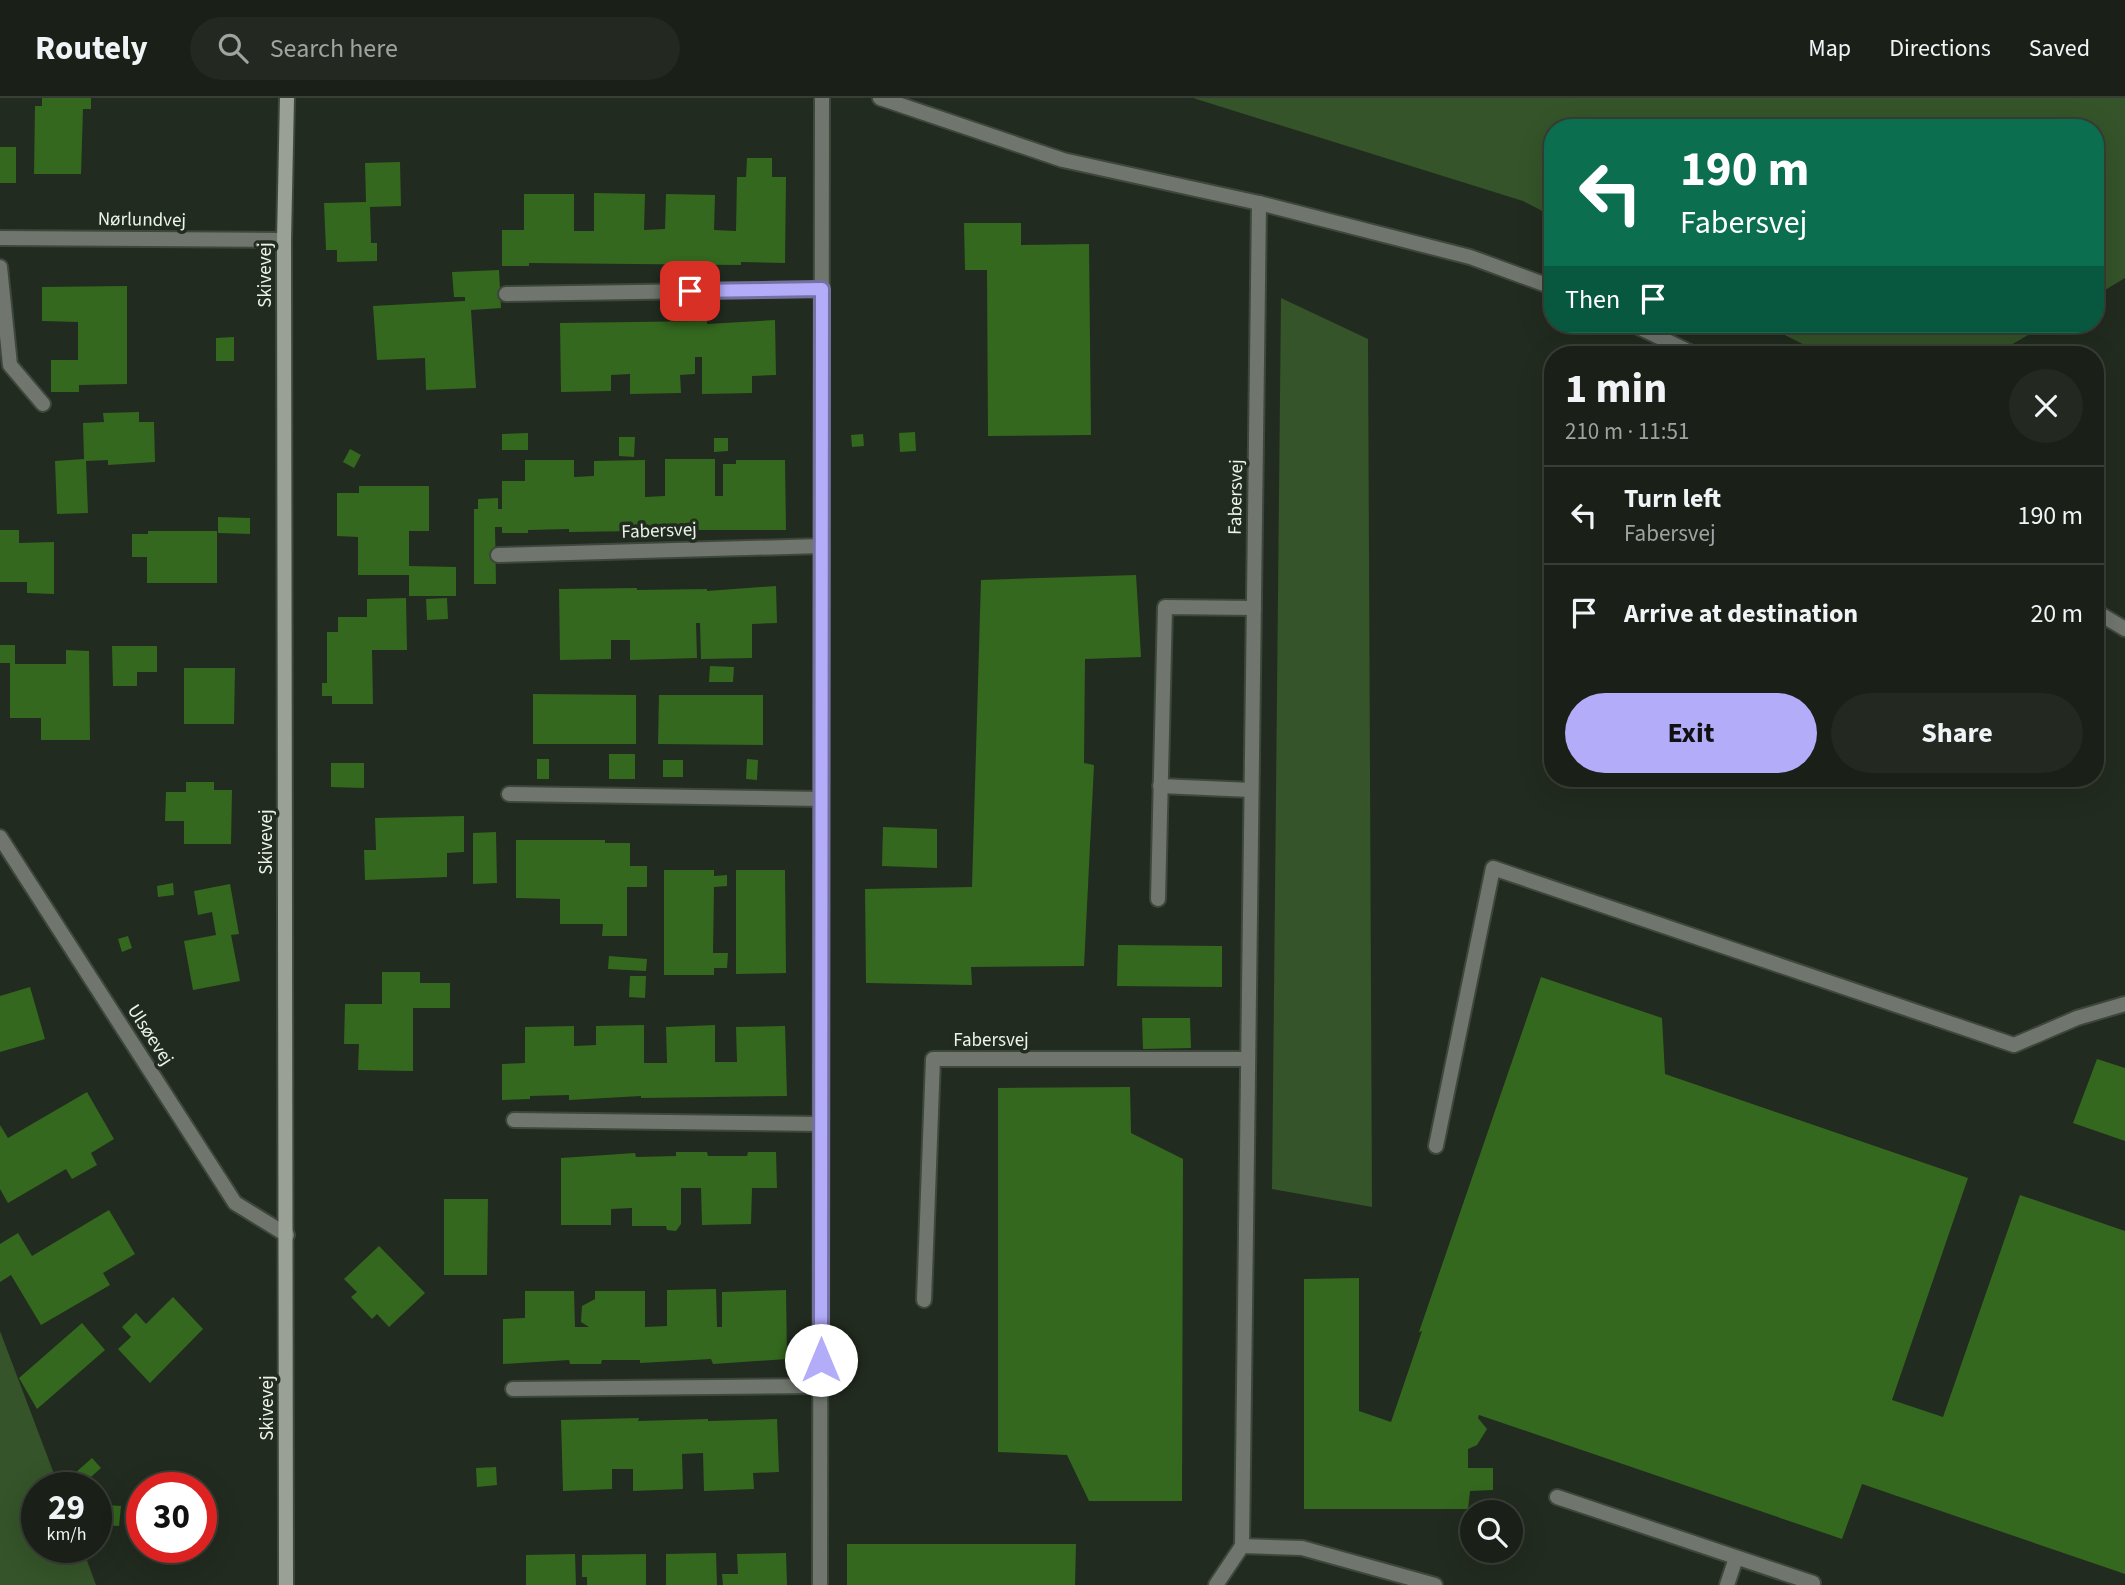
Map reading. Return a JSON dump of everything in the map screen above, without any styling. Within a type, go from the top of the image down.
[{"type":"street","name":"Skivevej","points":[[286,1585],[284,240],[287,98]]},
{"type":"street","points":[[820,1585],[822,98]]},
{"type":"street","points":[[880,98],[1063,160],[1259,203],[1470,257],[1544,284]]},
{"type":"street","name":"Fabersvej","points":[[1242,1546],[1259,203]]},
{"type":"street","name":"Nørlundvej","points":[[0,238],[284,240]]},
{"type":"street","points":[[0,267],[10,365],[43,404]]},
{"type":"street","points":[[506,294],[822,289]]},
{"type":"street","points":[[1651,333],[1677,346]]},
{"type":"street","name":"Fabersvej","points":[[498,555],[822,545]]},
{"type":"street","points":[[1158,899],[1165,607],[1254,608]]},
{"type":"street","points":[[2104,616],[2125,629]]},
{"type":"street","points":[[1160,786],[1251,790]]},
{"type":"street","points":[[509,794],[821,799]]},
{"type":"street","name":"Ulsøevej","points":[[0,837],[235,1203],[287,1235]]},
{"type":"street","points":[[1436,1146],[1493,868],[2014,1045],[2077,1018],[2125,1003]]},
{"type":"street","name":"Fabersvej","points":[[924,1300],[933,1059],[1248,1059]]},
{"type":"street","points":[[514,1120],[821,1124]]},
{"type":"street","points":[[513,1389],[820,1386]]},
{"type":"street","points":[[1557,1497],[1813,1583]]},
{"type":"street","points":[[1216,1585],[1242,1546],[1302,1548],[1436,1585]]},
{"type":"street","points":[[1727,1585],[1736,1558]]},
{"type":"green space","points":[[1193,98],[2125,98],[2125,278],[2104,291],[2104,119],[1544,119],[1544,212],[1523,201]]},
{"type":"green space","points":[[1281,298],[1368,339],[1372,1207],[1272,1189]]},
{"type":"green space","points":[[1781,333],[2032,333],[2009,346],[1806,346]]},
{"type":"green space","points":[[0,1331],[53,1472],[21,1472],[21,1563],[88,1563],[96,1585],[0,1585]]},
{"type":"building","points":[[42,98],[91,98],[91,109],[83,109],[81,174],[34,174],[35,106],[42,106]]},
{"type":"building","points":[[0,147],[16,147],[16,183],[0,183]]},
{"type":"building","points":[[747,158],[772,158],[772,177],[786,177],[785,263],[529,263],[529,266],[502,266],[502,230],[524,230],[524,194],[574,194],[574,231],[594,231],[594,193],[645,194],[644,230],[665,229],[666,194],[715,195],[714,230],[736,231],[737,177],[746,177]]},
{"type":"building","points":[[400,162],[401,206],[370,207],[371,243],[377,243],[377,261],[337,262],[337,250],[326,250],[324,203],[366,202],[365,163]]},
{"type":"building","points":[[964,223],[1021,223],[1021,245],[1089,244],[1091,435],[988,436],[987,270],[965,270]]},
{"type":"building","points":[[499,270],[501,308],[471,310],[476,388],[426,390],[425,358],[377,360],[373,306],[465,301],[465,297],[454,297],[452,272]]},
{"type":"building","points":[[127,286],[127,384],[79,385],[79,392],[51,392],[51,360],[78,360],[78,322],[42,321],[42,287]]},
{"type":"building","points":[[775,320],[776,375],[752,376],[752,393],[702,394],[702,357],[695,357],[695,374],[680,375],[681,393],[630,394],[630,374],[611,375],[611,391],[561,392],[560,323],[707,321],[707,324]]},
{"type":"building","points":[[234,337],[234,361],[216,361],[216,338]]},
{"type":"building","points":[[139,412],[139,422],[154,422],[155,462],[108,465],[108,460],[86,461],[88,513],[57,514],[55,461],[84,459],[83,423],[104,422],[103,413]]},
{"type":"building","points":[[915,432],[916,451],[900,452],[899,433]]},
{"type":"building","points":[[528,433],[528,450],[502,450],[502,434]]},
{"type":"building","points":[[863,434],[864,446],[852,447],[851,435]]},
{"type":"building","points":[[619,437],[635,437],[634,457],[619,456]]},
{"type":"building","points":[[714,438],[728,438],[728,451],[714,452]]},
{"type":"building","points":[[350,449],[361,455],[354,468],[343,462]]},
{"type":"building","points":[[665,459],[715,459],[715,496],[723,496],[723,464],[736,464],[736,460],[785,460],[786,530],[670,530],[670,533],[640,533],[569,532],[569,529],[502,533],[502,527],[495,527],[496,584],[474,584],[474,509],[478,509],[478,499],[498,498],[498,509],[502,509],[502,481],[525,481],[525,460],[574,460],[574,477],[594,476],[594,461],[645,460],[645,497],[665,496]]},
{"type":"building","points":[[359,486],[429,486],[429,531],[409,531],[409,566],[456,567],[456,596],[409,596],[409,575],[358,575],[358,537],[337,536],[337,493],[359,493]]},
{"type":"building","points":[[218,517],[250,518],[250,534],[218,533]]},
{"type":"building","points":[[0,530],[19,530],[19,543],[54,542],[54,594],[27,593],[27,582],[0,582]]},
{"type":"building","points":[[148,531],[217,531],[217,583],[147,583],[147,557],[132,557],[132,534],[148,534]]},
{"type":"building","points":[[1136,575],[1141,657],[1085,659],[1084,763],[1094,765],[1084,966],[971,967],[972,985],[866,983],[865,889],[972,887],[981,580]]},
{"type":"building","points":[[776,586],[777,623],[752,624],[752,658],[701,659],[700,623],[696,623],[697,658],[630,660],[630,640],[611,640],[611,659],[560,660],[559,589],[707,591]]},
{"type":"building","points":[[406,598],[407,650],[372,650],[373,704],[332,704],[332,696],[322,696],[322,683],[327,683],[327,632],[338,632],[338,617],[367,617],[367,599]]},
{"type":"building","points":[[447,598],[448,619],[427,620],[426,599]]},
{"type":"building","points":[[0,645],[15,645],[15,664],[66,664],[66,650],[89,651],[90,740],[41,740],[41,718],[10,718],[10,663],[0,663]]},
{"type":"building","points":[[112,646],[157,646],[157,672],[137,672],[137,686],[113,686]]},
{"type":"building","points":[[710,666],[734,667],[733,682],[709,682]]},
{"type":"building","points":[[184,668],[235,668],[234,724],[184,724]]},
{"type":"building","points":[[533,694],[636,695],[636,744],[533,744]]},
{"type":"building","points":[[659,695],[763,695],[763,745],[658,744]]},
{"type":"building","points":[[609,754],[635,754],[635,779],[609,779]]},
{"type":"building","points":[[537,759],[549,759],[549,779],[537,779]]},
{"type":"building","points":[[747,759],[758,760],[757,780],[746,779]]},
{"type":"building","points":[[663,760],[683,760],[683,777],[663,777]]},
{"type":"building","points":[[331,763],[364,763],[364,788],[331,787]]},
{"type":"building","points":[[186,782],[214,782],[214,790],[232,790],[231,844],[184,844],[184,821],[165,821],[166,792],[186,792]]},
{"type":"building","points":[[464,816],[464,852],[447,853],[447,877],[365,880],[364,850],[376,850],[375,818]]},
{"type":"building","points":[[883,827],[937,829],[937,868],[882,866]]},
{"type":"building","points":[[496,832],[497,883],[473,884],[473,833]]},
{"type":"building","points":[[516,840],[605,840],[605,843],[630,843],[630,866],[647,866],[647,887],[627,887],[627,936],[602,936],[603,924],[560,924],[560,899],[516,898]]},
{"type":"building","points":[[664,870],[714,870],[714,876],[727,875],[727,886],[714,887],[713,953],[728,953],[727,968],[714,968],[714,975],[664,975]]},
{"type":"building","points":[[736,870],[785,870],[786,973],[736,974]]},
{"type":"building","points":[[173,883],[174,895],[158,897],[157,886]]},
{"type":"building","points":[[230,884],[239,934],[231,935],[240,981],[193,990],[184,941],[216,935],[212,912],[198,915],[194,891]]},
{"type":"building","points":[[128,936],[132,948],[122,952],[118,939]]},
{"type":"building","points":[[1118,945],[1222,946],[1222,987],[1117,986]]},
{"type":"building","points":[[609,956],[647,959],[646,971],[608,969]]},
{"type":"building","points":[[382,972],[420,972],[420,983],[450,983],[450,1008],[413,1008],[413,1071],[358,1070],[359,1044],[344,1044],[345,1004],[382,1004]]},
{"type":"building","points":[[630,976],[646,976],[645,998],[629,997]]},
{"type":"building","points":[[1541,977],[1662,1018],[1665,1074],[1968,1178],[1892,1400],[1943,1417],[2020,1195],[2125,1231],[2125,1574],[1862,1484],[1842,1539],[1479,1415],[1478,1418],[1487,1429],[1477,1445],[1468,1449],[1468,1468],[1493,1468],[1493,1490],[1470,1491],[1469,1500],[1460,1500],[1460,1509],[1304,1509],[1304,1279],[1359,1278],[1359,1411],[1391,1422],[1422,1331],[1419,1332]]},
{"type":"building","points":[[30,987],[45,1039],[0,1052],[0,996]]},
{"type":"building","points":[[1142,1018],[1190,1018],[1191,1048],[1143,1049]]},
{"type":"building","points":[[644,1025],[644,1063],[667,1063],[666,1027],[715,1025],[715,1062],[737,1062],[736,1027],[785,1026],[787,1096],[641,1096],[569,1100],[569,1095],[502,1100],[502,1064],[525,1063],[525,1027],[574,1026],[574,1046],[596,1045],[596,1026]]},
{"type":"building","points":[[2097,1059],[2125,1068],[2125,1141],[2073,1123]]},
{"type":"building","points":[[1130,1087],[1131,1133],[1183,1159],[1182,1501],[1089,1501],[1067,1455],[998,1452],[998,1088]]},
{"type":"building","points":[[87,1092],[114,1139],[91,1153],[97,1165],[72,1179],[66,1169],[8,1203],[0,1189],[0,1125],[8,1138]]},
{"type":"building","points":[[676,1152],[707,1152],[708,1156],[747,1156],[748,1152],[776,1152],[777,1188],[752,1188],[751,1224],[702,1225],[701,1188],[681,1188],[681,1224],[676,1231],[667,1230],[666,1226],[632,1226],[632,1208],[611,1209],[611,1225],[561,1225],[561,1158],[635,1153],[636,1157],[676,1156]]},
{"type":"building","points":[[444,1199],[488,1199],[487,1275],[444,1275]]},
{"type":"building","points":[[109,1210],[135,1254],[103,1273],[110,1285],[41,1325],[11,1275],[0,1282],[0,1244],[18,1233],[32,1256]]},
{"type":"building","points":[[379,1246],[425,1293],[389,1327],[377,1314],[372,1319],[351,1297],[357,1292],[344,1279]]},
{"type":"building","points":[[716,1289],[717,1327],[722,1327],[722,1292],[786,1290],[787,1359],[713,1364],[711,1359],[640,1363],[640,1360],[602,1360],[601,1364],[570,1364],[569,1360],[503,1364],[503,1319],[525,1318],[525,1291],[574,1291],[575,1327],[589,1327],[581,1322],[582,1306],[595,1299],[595,1291],[645,1291],[645,1327],[667,1326],[667,1290]]},
{"type":"building","points":[[173,1297],[203,1329],[150,1383],[118,1349],[131,1337],[122,1327],[136,1313],[146,1324]]},
{"type":"building","points":[[82,1323],[105,1350],[37,1409],[19,1378]]},
{"type":"building","points":[[639,1418],[638,1421],[777,1419],[779,1472],[753,1473],[754,1489],[704,1491],[703,1453],[682,1454],[683,1489],[633,1491],[633,1469],[612,1469],[612,1489],[563,1491],[561,1420]]},
{"type":"building","points":[[92,1458],[101,1468],[96,1472],[76,1472]]},
{"type":"building","points":[[496,1467],[497,1485],[477,1487],[476,1468]]},
{"type":"building","points":[[112,1505],[121,1506],[119,1526],[112,1526]]},
{"type":"building","points":[[847,1544],[1076,1544],[1075,1585],[847,1585]]},
{"type":"building","points":[[716,1553],[717,1585],[666,1585],[666,1554]]},
{"type":"building","points":[[786,1553],[787,1585],[723,1585],[722,1574],[738,1574],[737,1554]]},
{"type":"building","points":[[575,1554],[576,1585],[526,1585],[526,1555]]},
{"type":"building","points":[[646,1554],[646,1585],[587,1585],[587,1577],[582,1577],[582,1555]]},
{"type":"route","points":[[690,291],[822,289],[821,1360]]}]
